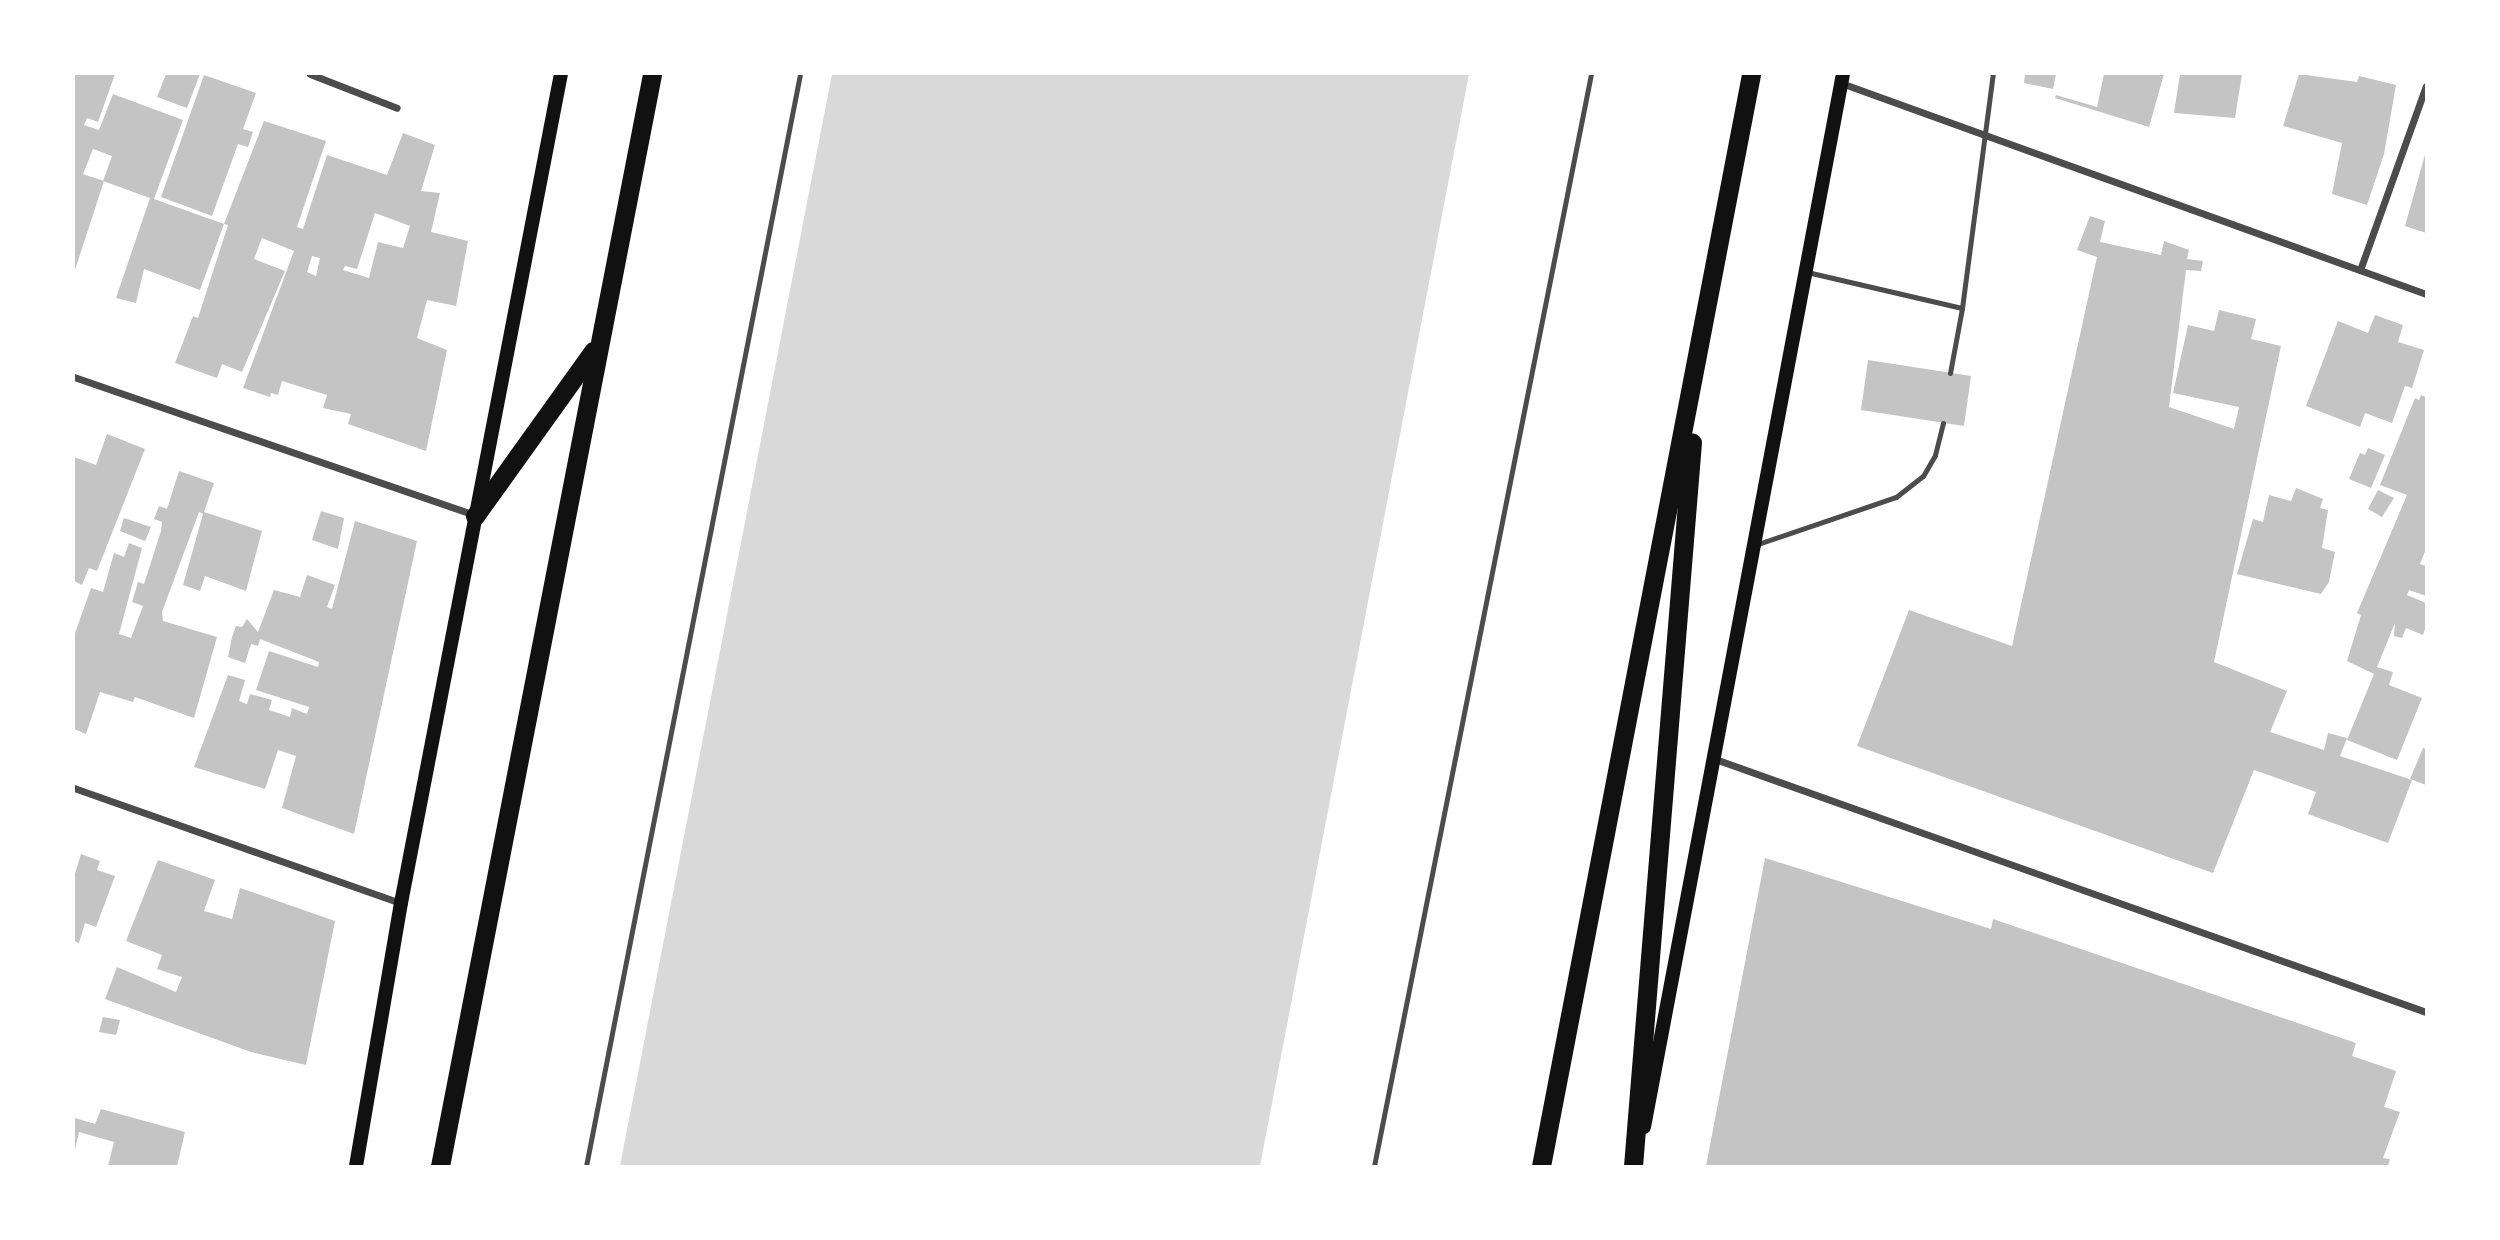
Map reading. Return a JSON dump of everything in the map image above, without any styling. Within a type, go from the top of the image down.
[{"type":"highway","points":[[440,1167],[597,345],[652,74]]},
{"type":"highway","points":[[1541,1167],[1751,74]]},
{"type":"highway","points":[[1635,1167],[1700,341]]},
{"type":"highway","points":[[475,516],[597,345]]},
{"type":"main road","points":[[355,1167],[401,903],[561,74]]},
{"type":"main road","points":[[1635,1167],[1715,759],[1842,78]]},
{"type":"street","points":[[310,74],[397,108]]},
{"type":"street","points":[[1842,78],[1984,133],[2427,294]]},
{"type":"street","points":[[2360,270],[2427,86]]},
{"type":"street","points":[[74,377],[475,516]]},
{"type":"street","points":[[1715,759],[2427,1012]]},
{"type":"street","points":[[74,788],[401,903]]},
{"type":"lane","points":[[586,1167],[800,74]]},
{"type":"lane","points":[[1374,1167],[1591,74]]},
{"type":"lane","points":[[1950,373],[1962,308],[1993,74]]},
{"type":"lane","points":[[1807,272],[1962,308]]},
{"type":"lane","points":[[1755,545],[1896,497],[1923,477],[1935,455],[1943,423]]},
{"type":"shaded area","points":[[832,74],[1469,74],[1260,1166],[620,1166]]},
{"type":"building","points":[[74,74],[115,74],[98,122],[87,118],[84,125],[99,130],[113,94],[183,120],[154,199],[224,224],[200,290],[144,269],[136,303],[116,298],[150,198],[104,181],[74,273]],"holes":[[[93,149],[112,156],[103,181],[83,174]]]},
{"type":"building","points":[[166,74],[200,74],[187,108],[157,97]]},
{"type":"building","points":[[2025,74],[2056,74],[2053,89],[2024,83]]},
{"type":"building","points":[[2104,74],[2164,74],[2149,127],[2055,98],[2056,95],[2097,107]]},
{"type":"building","points":[[2180,74],[2242,74],[2235,118],[2174,113]]},
{"type":"building","points":[[2299,74],[2357,82],[2359,76],[2396,85],[2384,154],[2367,205],[2332,194],[2342,143],[2283,126]]},
{"type":"building","points":[[204,75],[256,93],[243,129],[253,132],[248,147],[238,144],[212,216],[161,197]]},
{"type":"building","points":[[264,121],[326,141],[297,227],[303,229],[327,155],[387,175],[403,133],[435,145],[421,191],[440,193],[431,232],[468,241],[456,306],[427,300],[417,338],[447,350],[426,451],[348,424],[351,414],[323,408],[327,395],[282,381],[278,395],[271,393],[270,397],[243,388],[294,251],[262,238],[254,259],[285,271],[242,372],[222,364],[217,378],[175,363],[193,316],[198,318],[228,225],[224,224]],"holes":[[[375,213],[410,226],[403,248],[378,242],[369,278],[343,270],[345,266],[357,269]],[[312,256],[320,258],[316,276],[307,272]]]},
{"type":"building","points":[[2426,151],[2426,233],[2405,226]]},
{"type":"building","points":[[2090,216],[2105,221],[2100,242],[2161,255],[2164,241],[2189,250],[2187,259],[2203,261],[2201,271],[2186,270],[2169,407],[2234,429],[2239,407],[2173,393],[2188,325],[2214,331],[2219,310],[2256,319],[2251,339],[2281,346],[2214,662],[2287,691],[2270,732],[2324,750],[2328,733],[2347,738],[2340,756],[2412,780],[2388,843],[2308,814],[2316,792],[2254,770],[2213,873],[1857,746],[1909,610],[2012,646],[2097,257],[2077,250]]},
{"type":"building","points":[[2375,315],[2403,325],[2398,342],[2424,350],[2412,388],[2405,386],[2392,423],[2365,413],[2360,427],[2306,406],[2338,321],[2368,333]]},
{"type":"building","points":[[1868,360],[1971,376],[1964,426],[1861,410]]},
{"type":"building","points":[[2421,395],[2426,397],[2426,549],[2420,564],[2426,566],[2426,596],[2409,590],[2407,595],[2426,603],[2426,626],[2423,635],[2406,628],[2402,638],[2394,636],[2395,623],[2377,667],[2393,672],[2389,685],[2422,698],[2397,760],[2347,740],[2374,674],[2347,661],[2361,615],[2357,613],[2407,495],[2380,485],[2415,398],[2419,400]]},
{"type":"building","points":[[107,434],[145,449],[97,571],[89,568],[82,585],[74,581],[74,457],[96,465]]},
{"type":"building","points":[[2368,448],[2385,455],[2371,488],[2349,479],[2360,453],[2365,455]]},
{"type":"building","points":[[179,471],[214,483],[204,512],[262,531],[246,591],[205,576],[200,591],[183,585],[203,514],[199,512],[162,612],[163,621],[217,637],[194,718],[135,697],[133,702],[100,692],[86,734],[74,729],[74,636],[91,588],[103,592],[114,553],[124,557],[129,543],[142,548],[119,634],[131,638],[143,606],[132,602],[138,582],[144,584],[161,531],[162,522],[154,519],[159,506],[167,509]]},
{"type":"building","points":[[2296,488],[2323,499],[2320,508],[2328,510],[2322,548],[2335,552],[2329,582],[2321,594],[2237,574],[2253,519],[2263,522],[2269,495],[2291,501]]},
{"type":"building","points":[[2378,490],[2394,498],[2382,517],[2368,509]]},
{"type":"building","points":[[321,511],[344,518],[338,549],[312,540]]},
{"type":"building","points":[[124,518],[151,527],[145,541],[120,531]]},
{"type":"building","points":[[355,521],[417,541],[354,834],[282,808],[296,756],[278,750],[265,789],[194,767],[228,675],[245,680],[239,701],[247,704],[250,694],[272,700],[269,710],[290,717],[292,708],[307,714],[309,707],[256,690],[269,651],[318,667],[319,662],[260,639],[258,646],[251,644],[245,663],[228,657],[232,637],[236,626],[242,627],[247,619],[258,632],[274,590],[300,597],[307,575],[335,585],[327,607],[332,609]]},
{"type":"building","points":[[2423,748],[2426,749],[2426,785],[2410,779]]},
{"type":"building","points":[[81,854],[100,861],[97,870],[115,876],[96,927],[85,923],[79,943],[74,941],[74,877]]},
{"type":"building","points":[[1765,858],[1991,929],[1993,919],[2356,1043],[2352,1056],[2396,1071],[2384,1107],[2400,1112],[2383,1158],[2390,1159],[2388,1166],[1706,1166]]},
{"type":"building","points":[[158,860],[215,880],[204,911],[232,919],[240,888],[335,921],[306,1065],[251,1052],[105,999],[117,967],[176,992],[182,977],[157,969],[162,955],[126,941]]},
{"type":"building","points":[[103,1017],[120,1020],[116,1035],[99,1032]]},
{"type":"building","points":[[101,1109],[185,1132],[177,1166],[108,1166],[114,1142],[79,1132],[74,1154],[75,1118],[95,1124]]}]
